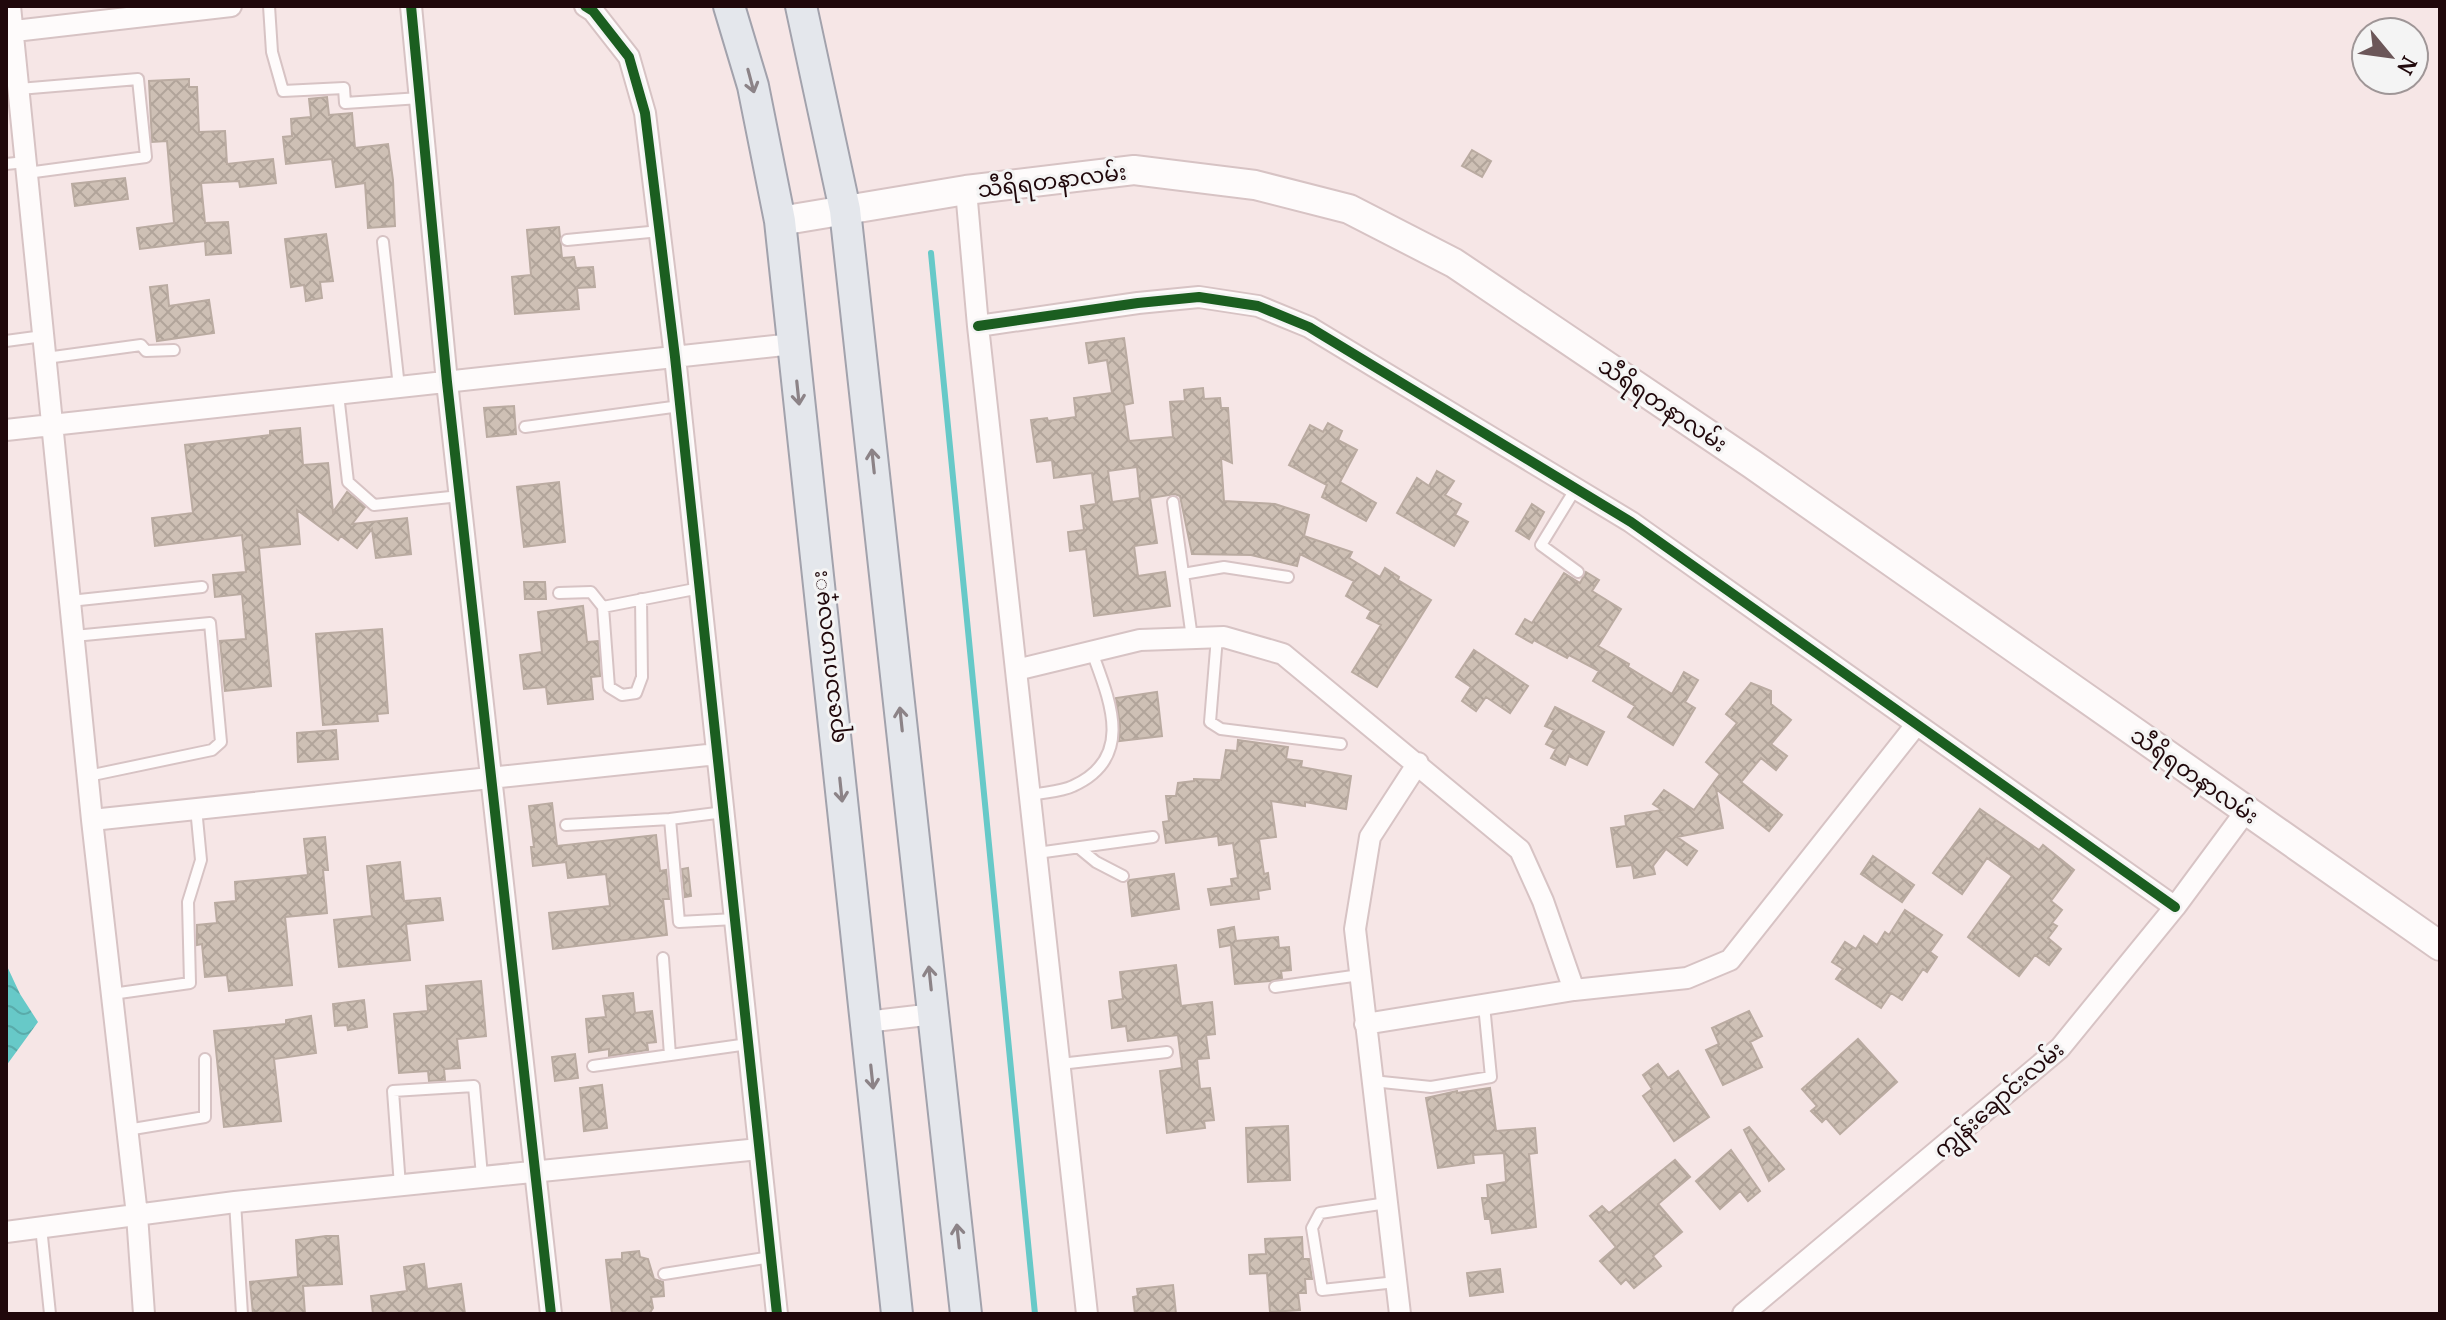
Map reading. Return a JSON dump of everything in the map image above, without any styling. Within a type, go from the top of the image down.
[{"type":"main road","name":"ရာဇသဂၤဟလမ္း","points":[[729,6],[753,86],[780,221],[897,1314]]},
{"type":"main road","points":[[801,6],[845,210],[966,1314]]},
{"type":"main road","name":"သီရိရတနာလမ်း","points":[[780,221],[966,190],[1134,170],[1255,185],[1349,209],[1454,263],[1752,464],[2440,946]]},
{"type":"street","points":[[10,6],[20,166],[46,358],[92,820],[137,1215],[144,1314]]},
{"type":"street","points":[[10,32],[231,6]]},
{"type":"street","points":[[411,6],[447,382],[551,1314]]},
{"type":"street","points":[[585,6],[593,11],[629,57],[645,113],[675,357],[777,1314]]},
{"type":"street","points":[[966,190],[978,326],[1087,1314]]},
{"type":"street","points":[[978,326],[1199,297],[1258,306],[1309,327],[1631,522],[2175,907]]},
{"type":"street","points":[[6,430],[793,344]]},
{"type":"street","points":[[1016,670],[1140,640],[1224,637],[1283,654],[1520,850],[1543,901],[1574,990]]},
{"type":"street","points":[[1365,1024],[1574,990],[1687,978],[1730,960],[1916,725]]},
{"type":"street","points":[[92,820],[717,754]]},
{"type":"street","points":[[1400,1314],[1355,929],[1370,837],[1418,763]]},
{"type":"street","name":"ကျွန်းချောင်းလမ်း","points":[[1743,1314],[2060,1048],[2175,907],[2246,811]]},
{"type":"street","points":[[866,1022],[934,1014]]},
{"type":"street","points":[[6,1232],[235,1202],[759,1149]]},
{"type":"lane","points":[[269,6],[272,52],[283,91],[344,88],[345,103],[420,98]]},
{"type":"lane","points":[[15,93],[138,79],[146,157],[20,166]]},
{"type":"lane","points":[[567,240],[660,231]]},
{"type":"lane","points":[[383,242],[399,387]]},
{"type":"lane","points":[[6,341],[43,336]]},
{"type":"lane","points":[[46,358],[141,345],[146,351],[174,350]]},
{"type":"lane","points":[[338,394],[348,482],[374,505],[460,496]]},
{"type":"lane","points":[[525,427],[680,406]]},
{"type":"lane","points":[[1576,488],[1541,545],[1578,572]]},
{"type":"lane","points":[[1173,502],[1192,638]]},
{"type":"lane","points":[[1183,574],[1224,567],[1288,577]]},
{"type":"lane","points":[[70,601],[202,587]]},
{"type":"lane","points":[[603,607],[700,588]]},
{"type":"lane","points":[[559,593],[591,592],[603,607],[609,687],[622,695],[636,693],[642,677],[641,599]]},
{"type":"lane","points":[[74,636],[210,623],[221,742],[212,750],[88,776]]},
{"type":"lane","points":[[1217,637],[1210,722],[1221,729],[1341,744]]},
{"type":"lane","points":[[1037,794],[1072,787],[1082,781],[1101,768],[1113,744],[1109,699],[1092,652]]},
{"type":"lane","points":[[112,994],[190,983],[188,902],[201,860],[196,808]]},
{"type":"lane","points":[[566,825],[670,819],[724,812]]},
{"type":"lane","points":[[670,819],[679,922],[735,919]]},
{"type":"lane","points":[[1037,853],[1153,837]]},
{"type":"lane","points":[[1079,848],[1096,862],[1123,876]]},
{"type":"lane","points":[[663,958],[670,1055]]},
{"type":"lane","points":[[1275,987],[1360,975]]},
{"type":"lane","points":[[1372,1081],[1431,1087],[1491,1077],[1484,1005]]},
{"type":"lane","points":[[593,1066],[748,1044]]},
{"type":"lane","points":[[1060,1064],[1167,1052]]},
{"type":"lane","points":[[127,1130],[205,1117],[205,1059]]},
{"type":"lane","points":[[400,1187],[393,1091],[474,1086],[482,1176]]},
{"type":"lane","points":[[235,1202],[242,1314]]},
{"type":"lane","points":[[1387,1203],[1320,1213],[1312,1228],[1322,1290],[1396,1282]]},
{"type":"lane","points":[[41,1227],[50,1314]]},
{"type":"lane","points":[[664,1274],[771,1257]]},
{"type":"water","points":[[6,964],[38,1022],[6,1066]]},
{"type":"building","points":[[189,79],[189,87],[197,87],[199,132],[225,131],[227,164],[273,159],[276,183],[240,187],[239,181],[201,183],[205,223],[228,222],[231,253],[206,255],[205,241],[140,249],[137,228],[174,223],[167,141],[152,142],[149,81]]},
{"type":"building","points":[[327,97],[329,115],[352,113],[355,148],[388,144],[395,226],[368,228],[365,183],[336,187],[332,159],[286,164],[283,137],[292,136],[291,119],[311,117],[309,99]]},
{"type":"building","points":[[1472,150],[1491,161],[1482,177],[1462,166]]},
{"type":"building","points":[[125,178],[128,199],[75,206],[72,184]]},
{"type":"building","points":[[559,227],[562,258],[574,257],[576,268],[593,267],[595,287],[577,288],[579,309],[515,314],[512,277],[531,275],[527,230]]},
{"type":"building","points":[[326,234],[333,281],[320,282],[322,298],[306,301],[304,285],[291,287],[285,239]]},
{"type":"building","points":[[167,285],[169,306],[209,300],[214,333],[157,341],[150,287]]},
{"type":"building","points":[[1124,338],[1133,403],[1124,405],[1129,441],[1173,437],[1170,402],[1185,401],[1184,390],[1203,388],[1204,399],[1220,398],[1221,408],[1228,408],[1232,463],[1221,458],[1224,501],[1275,504],[1309,515],[1304,536],[1352,552],[1349,558],[1380,577],[1385,568],[1399,577],[1398,580],[1431,600],[1377,687],[1352,672],[1381,625],[1367,618],[1371,611],[1346,596],[1354,581],[1300,554],[1297,566],[1251,555],[1192,554],[1180,496],[1175,494],[1150,498],[1157,543],[1134,546],[1138,576],[1165,572],[1170,606],[1094,616],[1086,549],[1070,551],[1068,532],[1084,530],[1081,506],[1096,504],[1092,473],[1054,478],[1052,460],[1037,462],[1031,420],[1076,417],[1074,398],[1112,393],[1107,360],[1089,363],[1086,343]],"holes":[[[1137,467],[1140,498],[1112,502],[1108,471]]]},
{"type":"building","points":[[514,406],[516,434],[487,437],[484,408]]},
{"type":"building","points":[[1328,423],[1342,431],[1338,440],[1357,450],[1340,482],[1376,503],[1366,521],[1322,497],[1327,485],[1289,465],[1310,425],[1323,432]]},
{"type":"building","points":[[300,428],[303,465],[328,463],[333,512],[347,492],[365,507],[352,524],[407,518],[411,554],[376,558],[372,529],[357,548],[341,536],[338,540],[297,510],[300,544],[259,548],[271,686],[225,691],[220,641],[246,639],[242,594],[215,597],[213,575],[246,572],[242,535],[155,546],[152,518],[193,513],[185,445],[270,435],[270,431]]},
{"type":"building","points":[[1437,471],[1454,481],[1445,495],[1461,504],[1455,515],[1468,522],[1454,546],[1397,513],[1417,478],[1429,486]]},
{"type":"building","points":[[559,482],[565,542],[524,547],[517,487]]},
{"type":"building","points":[[1532,504],[1544,512],[1529,539],[1516,531]]},
{"type":"building","points":[[1586,572],[1599,580],[1592,591],[1621,609],[1598,646],[1672,694],[1684,672],[1698,680],[1685,702],[1695,708],[1673,745],[1628,717],[1635,706],[1593,681],[1599,671],[1516,634],[1525,619],[1532,623],[1564,573],[1580,583]]},
{"type":"building","points":[[524,582],[545,582],[546,599],[525,599]]},
{"type":"building","points":[[583,606],[587,642],[598,641],[600,676],[591,677],[593,699],[548,704],[546,687],[524,689],[520,655],[542,652],[538,612]]},
{"type":"building","points":[[382,629],[388,713],[377,714],[378,721],[323,725],[316,634]]},
{"type":"building","points":[[1474,650],[1528,686],[1510,713],[1486,697],[1476,711],[1462,701],[1471,687],[1456,677]]},
{"type":"building","points":[[1751,683],[1771,691],[1771,704],[1791,720],[1771,744],[1787,756],[1776,770],[1761,758],[1741,782],[1782,815],[1769,831],[1716,789],[1723,828],[1677,837],[1697,851],[1687,865],[1666,849],[1653,866],[1655,874],[1634,878],[1632,865],[1617,867],[1611,828],[1626,826],[1625,816],[1662,810],[1653,804],[1664,790],[1694,810],[1720,774],[1706,762],[1737,723],[1726,714]]},
{"type":"building","points":[[1157,692],[1162,736],[1119,741],[1116,698]]},
{"type":"building","points":[[1555,707],[1604,732],[1587,765],[1569,756],[1565,765],[1551,758],[1556,749],[1546,744],[1554,730],[1545,726]]},
{"type":"building","points":[[336,730],[338,759],[298,762],[297,733]]},
{"type":"building","points":[[1238,740],[1288,747],[1286,759],[1302,761],[1301,767],[1351,776],[1346,809],[1305,802],[1305,806],[1271,801],[1276,837],[1259,839],[1264,874],[1268,873],[1270,889],[1258,891],[1259,899],[1211,905],[1208,889],[1232,886],[1231,879],[1238,878],[1233,843],[1219,845],[1218,836],[1166,843],[1163,822],[1169,821],[1166,796],[1176,796],[1178,783],[1194,779],[1221,780],[1226,750],[1237,751]]},
{"type":"building","points":[[552,803],[557,846],[656,835],[660,871],[666,870],[669,899],[663,899],[667,935],[553,949],[549,913],[610,906],[606,874],[568,878],[566,862],[533,866],[529,806]]},
{"type":"building","points":[[1980,809],[2039,850],[2043,845],[2074,870],[2051,901],[2062,910],[2052,923],[2057,926],[2048,938],[2061,949],[2049,965],[2035,955],[2019,976],[1968,937],[2012,876],[1987,858],[1962,894],[1933,873]]},
{"type":"building","points":[[325,837],[328,870],[323,870],[327,913],[285,917],[292,985],[229,991],[227,975],[205,977],[202,944],[197,945],[197,925],[217,923],[215,903],[236,901],[235,882],[308,875],[304,839]]},
{"type":"building","points":[[1873,856],[1914,885],[1902,902],[1861,874]]},
{"type":"building","points":[[400,862],[404,901],[440,898],[443,920],[406,924],[410,960],[339,967],[334,920],[372,916],[367,866]]},
{"type":"building","points":[[688,868],[691,896],[685,897],[682,869]]},
{"type":"building","points":[[1174,874],[1179,909],[1132,916],[1130,880]]},
{"type":"building","points":[[1905,910],[1942,935],[1930,952],[1937,957],[1927,972],[1923,969],[1902,1000],[1891,993],[1881,1008],[1836,979],[1843,969],[1832,962],[1845,942],[1856,949],[1864,936],[1877,945],[1885,932],[1889,935]]},
{"type":"building","points":[[1234,927],[1236,941],[1278,937],[1279,948],[1289,947],[1291,970],[1281,971],[1282,978],[1270,981],[1235,984],[1231,945],[1220,947],[1218,930]]},
{"type":"building","points":[[1176,965],[1181,1006],[1212,1002],[1215,1034],[1206,1035],[1209,1058],[1197,1059],[1200,1089],[1210,1088],[1214,1120],[1204,1121],[1205,1128],[1167,1133],[1160,1071],[1182,1068],[1178,1035],[1128,1041],[1126,1026],[1112,1028],[1109,1001],[1123,999],[1120,972]]},
{"type":"building","points":[[481,981],[486,1036],[457,1039],[460,1068],[444,1069],[445,1080],[429,1081],[428,1071],[399,1073],[394,1014],[428,1011],[426,986]]},
{"type":"building","points":[[633,993],[635,1013],[652,1011],[656,1042],[647,1043],[648,1050],[609,1056],[609,1049],[589,1052],[586,1019],[606,1017],[603,996]]},
{"type":"building","points":[[364,1000],[367,1027],[348,1030],[347,1025],[335,1026],[333,1004]]},
{"type":"building","points":[[1749,1011],[1762,1036],[1750,1042],[1762,1067],[1723,1085],[1706,1050],[1719,1044],[1712,1028]]},
{"type":"building","points":[[311,1016],[316,1053],[274,1059],[281,1121],[224,1127],[214,1031],[286,1024],[286,1020]]},
{"type":"building","points":[[1858,1039],[1897,1082],[1840,1134],[1826,1118],[1822,1122],[1811,1111],[1817,1106],[1802,1089]]},
{"type":"building","points":[[575,1054],[578,1078],[555,1081],[552,1057]]},
{"type":"building","points":[[1658,1064],[1668,1078],[1678,1071],[1709,1117],[1674,1141],[1643,1096],[1652,1089],[1643,1075]]},
{"type":"building","points":[[602,1085],[607,1128],[584,1131],[580,1088]]},
{"type":"building","points":[[1490,1088],[1496,1131],[1535,1128],[1537,1153],[1529,1154],[1536,1227],[1492,1233],[1490,1219],[1485,1219],[1482,1198],[1488,1198],[1487,1185],[1506,1182],[1504,1153],[1473,1155],[1474,1163],[1438,1168],[1426,1098]]},
{"type":"building","points":[[1288,1126],[1290,1180],[1248,1182],[1246,1128]]},
{"type":"building","points":[[1749,1127],[1784,1169],[1769,1181],[1744,1130]]},
{"type":"building","points":[[1731,1150],[1760,1191],[1748,1201],[1740,1191],[1720,1209],[1696,1181]]},
{"type":"building","points":[[1675,1160],[1690,1177],[1658,1204],[1682,1232],[1653,1256],[1661,1266],[1634,1288],[1626,1279],[1621,1284],[1600,1261],[1616,1247],[1590,1216],[1602,1206],[1609,1213]]},
{"type":"building","points":[[338,1236],[342,1284],[303,1286],[305,1314],[253,1314],[250,1282],[298,1277],[296,1240]]},
{"type":"building","points":[[1302,1237],[1303,1259],[1309,1259],[1312,1279],[1305,1279],[1306,1293],[1298,1293],[1300,1310],[1270,1312],[1267,1273],[1250,1274],[1249,1255],[1266,1254],[1265,1239]]},
{"type":"building","points":[[639,1251],[640,1257],[648,1259],[654,1279],[663,1282],[664,1296],[651,1297],[653,1308],[649,1314],[612,1314],[606,1260],[622,1259],[622,1253]]},
{"type":"building","points":[[424,1264],[427,1289],[461,1284],[465,1314],[373,1314],[371,1296],[407,1291],[404,1267]]},
{"type":"building","points":[[1500,1269],[1503,1292],[1470,1296],[1467,1273]]},
{"type":"building","points":[[1173,1285],[1176,1314],[1135,1314],[1133,1297],[1138,1296],[1137,1289]]},
{"type":"waterway","points":[[931,253],[1035,1314]]},
{"type":"cycle path","points":[[411,6],[447,382],[551,1314]]},
{"type":"cycle path","points":[[585,6],[593,11],[629,57],[645,113],[675,357],[777,1314]]},
{"type":"cycle path","points":[[978,326],[1199,297],[1258,306],[1309,327],[1631,522],[2175,907]]}]
